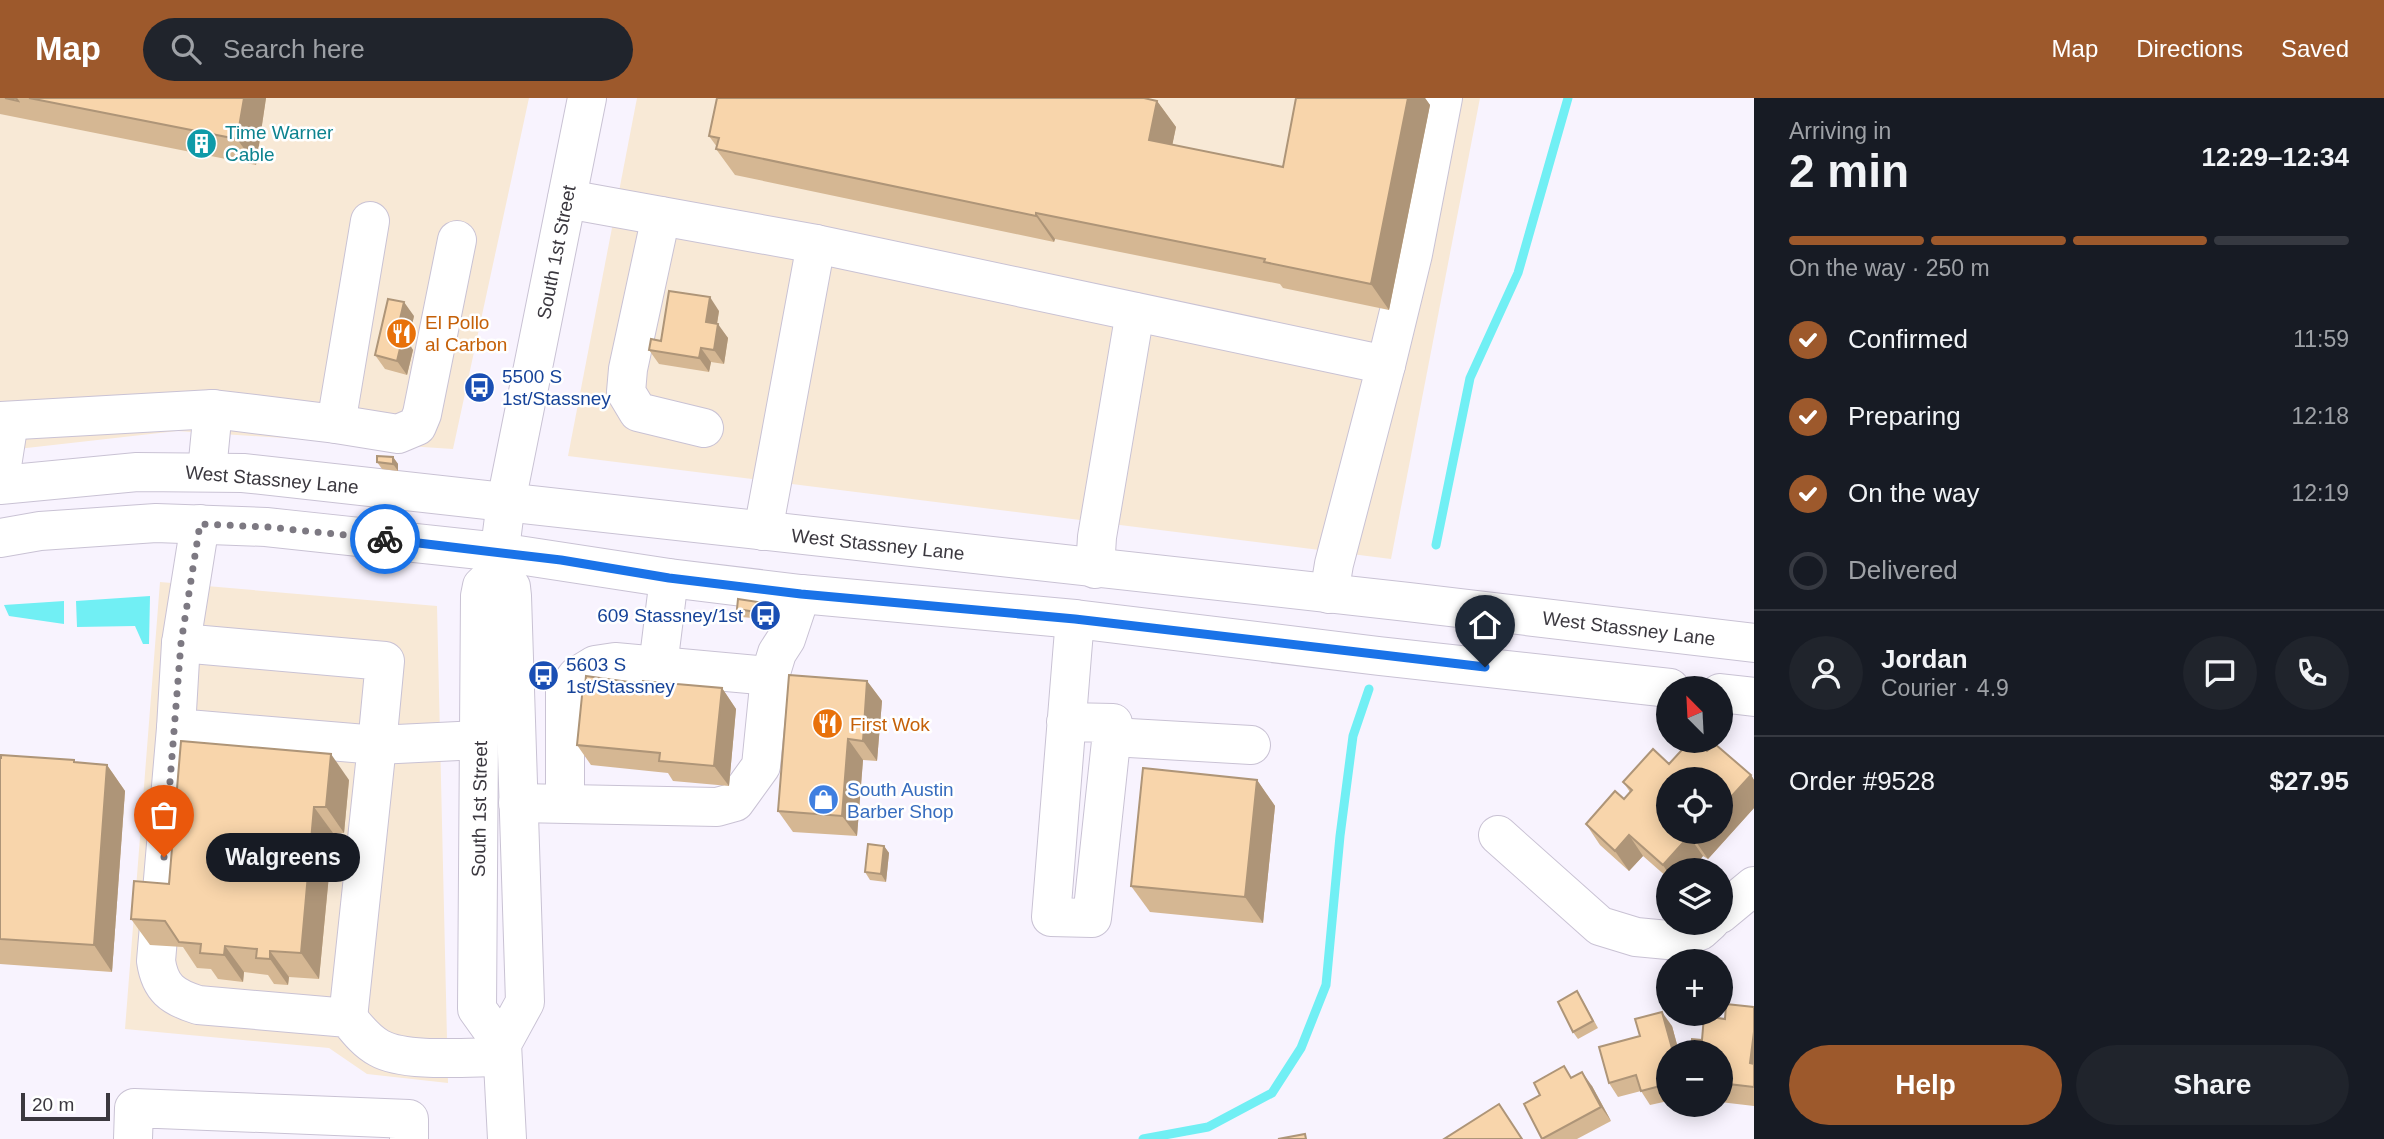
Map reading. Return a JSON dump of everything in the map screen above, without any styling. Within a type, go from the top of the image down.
[{"type":"main road","name":"South 1st Street","points":[[502,1051],[477,1009],[480,596],[482,586],[498,562],[506,502],[587,98]]},
{"type":"main road","points":[[1329,593],[1334,564],[1413,254],[1443,98]]},
{"type":"main road","points":[[567,199],[816,244],[1386,365]]},
{"type":"main road","points":[[661,216],[628,369],[626,392],[638,412],[704,428]]},
{"type":"main road","points":[[336,424],[370,221]]},
{"type":"main road","points":[[0,479],[5,421],[213,410],[398,434],[416,426],[422,414],[457,240]]},
{"type":"main road","points":[[763,531],[816,244]]},
{"type":"main road","points":[[1066,722],[1113,723],[1092,918],[1051,916],[1066,722],[1082,620],[1094,569],[1135,312]]},
{"type":"main road","points":[[206,471],[213,410]]},
{"type":"main road","name":"West Stassney Lane","points":[[0,485],[136,472],[243,473],[1329,593],[1754,643]]},
{"type":"main road","points":[[0,538],[40,531],[156,523],[267,527],[498,562],[1082,620],[1656,686]]},
{"type":"main road","points":[[200,524],[181,643],[156,961],[158,976],[167,990],[181,1000],[198,1005],[348,1018]]},
{"type":"main road","name":"South 1st Street","points":[[498,562],[511,587],[512,596],[524,1002],[502,1051]]},
{"type":"main road","points":[[658,666],[669,578]]},
{"type":"main road","points":[[518,803],[717,807],[736,802],[761,766],[769,676],[786,639],[801,594]]},
{"type":"main road","points":[[181,643],[386,661],[348,1018],[363,1037],[377,1047],[400,1056],[502,1051],[507,1139]]},
{"type":"main road","points":[[565,803],[565,692],[577,676],[595,665],[615,662],[769,676]]},
{"type":"main road","points":[[1733,695],[1754,697]]},
{"type":"main road","points":[[176,728],[377,745],[479,740]]},
{"type":"main road","points":[[1112,737],[1251,745]]},
{"type":"main road","points":[[1497,835],[1600,926],[1636,937],[1668,940],[1686,935]]},
{"type":"main road","points":[[1733,903],[1754,886]]},
{"type":"main road","points":[[133,1139],[134,1108],[410,1119],[409,1139]]},
{"type":"shaded area","points":[[0,98],[529,98],[453,449],[177,431],[0,451]]},
{"type":"shaded area","points":[[637,98],[1480,98],[1391,559],[568,456]]},
{"type":"shaded area","points":[[160,582],[437,606],[448,1083],[367,1074],[329,1048],[125,1029]]},
{"type":"water","points":[[150,596],[149,644],[143,644],[135,626],[77,627],[76,601]]},
{"type":"water","points":[[64,601],[64,624],[9,616],[4,605]]},
{"type":"building","points":[[29,98],[244,98],[237,139]]},
{"type":"building","points":[[717,98],[1144,98],[1157,101],[1149,140],[1283,167],[1296,98],[1408,98],[1371,284],[1264,262],[1265,259],[1036,213],[1036,216],[716,149],[719,138],[709,136]]},
{"type":"building","points":[[669,291],[710,297],[706,322],[718,324],[714,350],[701,348],[699,358],[649,350],[651,339],[661,341]]},
{"type":"building","points":[[388,299],[404,302],[396,336],[403,336],[397,361],[375,355]]},
{"type":"building","points":[[377,456],[393,457],[393,464],[377,462]]},
{"type":"building","points":[[738,599],[758,602],[756,612],[737,609]]},
{"type":"building","points":[[789,675],[867,681],[863,741],[848,739],[842,816],[778,811]]},
{"type":"building","points":[[586,676],[643,684],[643,681],[722,688],[714,766],[659,761],[660,753],[577,745]]},
{"type":"building","points":[[181,741],[331,754],[326,807],[314,807],[301,953],[270,951],[270,959],[256,958],[257,949],[225,946],[224,955],[200,953],[201,944],[179,942],[165,921],[131,919],[134,881],[169,884]]},
{"type":"building","points":[[1653,749],[1669,764],[1679,753],[1725,753],[1751,775],[1733,795],[1733,767],[1656,767],[1656,844],[1682,844],[1669,858],[1656,859],[1629,835],[1615,851],[1586,824],[1615,791],[1624,799],[1632,790],[1623,782]]},
{"type":"building","points":[[1,755],[107,765],[94,945],[0,939]]},
{"type":"building","points":[[1143,768],[1257,780],[1245,897],[1131,886]]},
{"type":"building","points":[[868,844],[884,846],[881,874],[865,872]]},
{"type":"building","points":[[1577,991],[1593,1021],[1573,1032],[1558,1002]]},
{"type":"building","points":[[1733,1005],[1754,1007],[1750,1063],[1754,1064],[1754,1087],[1733,1085],[1733,1040],[1702,1040],[1703,1026],[1733,1026]]},
{"type":"building","points":[[1656,1014],[1656,1026],[1666,1026],[1670,1040],[1656,1040],[1656,1087],[1641,1091],[1636,1075],[1609,1083],[1599,1047],[1640,1036],[1635,1019]]},
{"type":"building","points":[[1564,1066],[1571,1078],[1582,1072],[1601,1107],[1542,1139],[1524,1104],[1540,1095],[1534,1083]]},
{"type":"building","points":[[1499,1104],[1522,1139],[1444,1139]]},
{"type":"building","points":[[1305,1134],[1306,1139],[1278,1139]]},
{"type":"waterway","points":[[1436,545],[1470,378],[1518,273],[1568,98]]},
{"type":"waterway","points":[[1143,1139],[1208,1127],[1272,1093],[1301,1048],[1326,985],[1340,836],[1353,736],[1369,689]]},
{"type":"way so far","points":[[164,857],[181,643],[200,524],[267,527],[385,539]]},
{"type":"place","name":"Time Warner Cable","points":[[202,143]]},
{"type":"place","name":"El Pollo al Carbon","points":[[402,333]]},
{"type":"place","name":"5500 S 1st/Stassney","points":[[479,387]]},
{"type":"place","name":"609 Stassney/1st","points":[[766,615]]},
{"type":"place","name":"5603 S 1st/Stassney","points":[[543,675]]},
{"type":"place","name":"First Wok","points":[[827,724]]},
{"type":"place","name":"South Austin Barber Shop","points":[[824,800]]},
{"type":"place","name":"Walgreens","points":[[164,857]]},
{"type":"route","points":[[385,539],[561,560],[669,578],[801,594],[1075,619],[1485,667]]}]
